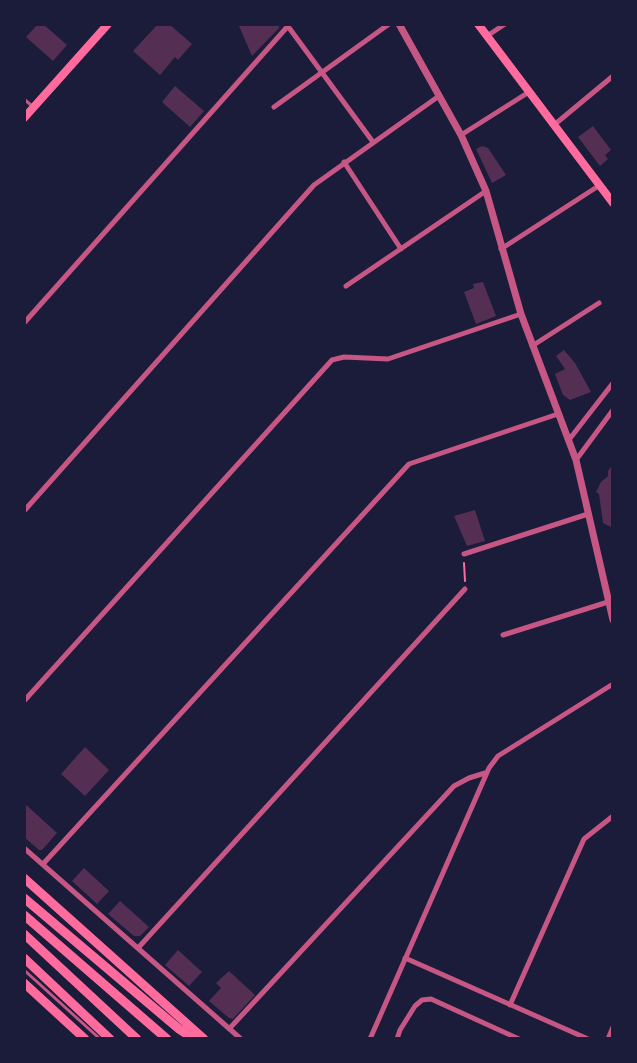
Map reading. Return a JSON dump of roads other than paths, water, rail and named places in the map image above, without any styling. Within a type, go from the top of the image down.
[{"type":"highway","points":[[24,878],[204,1039]]},
{"type":"highway","points":[[24,898],[179,1029],[194,1039]]},
{"type":"highway","points":[[24,915],[167,1039]]},
{"type":"highway","points":[[24,934],[137,1039]]},
{"type":"highway","points":[[24,958],[110,1039]]},
{"type":"highway","points":[[24,983],[85,1039]]},
{"type":"main road","points":[[24,118],[108,24]]},
{"type":"main road","points":[[478,24],[613,203]]},
{"type":"street","points":[[274,107],[389,24]]},
{"type":"street","points":[[487,36],[505,24]]},
{"type":"street","points":[[24,323],[288,25],[373,142]]},
{"type":"street","points":[[403,25],[461,135],[486,191],[520,314],[576,460],[613,620]]},
{"type":"street","points":[[554,125],[613,76]]},
{"type":"street","points":[[461,135],[529,92]]},
{"type":"street","points":[[24,511],[307,192],[344,162],[440,96]]},
{"type":"street","points":[[344,162],[400,249]]},
{"type":"street","points":[[501,249],[600,185]]},
{"type":"street","points":[[346,286],[486,191]]},
{"type":"street","points":[[532,346],[598,303]]},
{"type":"street","points":[[24,700],[332,360],[344,357],[388,359],[520,314]]},
{"type":"street","points":[[568,441],[613,383]]},
{"type":"street","points":[[576,460],[613,410]]},
{"type":"street","points":[[43,864],[408,464],[558,414]]},
{"type":"street","points":[[464,554],[588,514]]},
{"type":"street","points":[[138,948],[465,589]]},
{"type":"street","points":[[503,635],[609,602]]},
{"type":"street","points":[[370,1039],[485,773],[498,756],[613,684]]},
{"type":"street","points":[[229,1029],[454,786],[469,777],[485,773]]},
{"type":"street","points":[[510,1005],[584,839],[613,816]]},
{"type":"street","points":[[24,848],[241,1039]]},
{"type":"street","points":[[405,958],[588,1039]]},
{"type":"street","points":[[397,1039],[415,1006],[422,1000],[432,999],[519,1039]]},
{"type":"street","points":[[608,1039],[613,1027]]},
{"type":"lane","points":[[24,99],[33,108]]},
{"type":"lane","points":[[24,970],[100,1039]]}]
